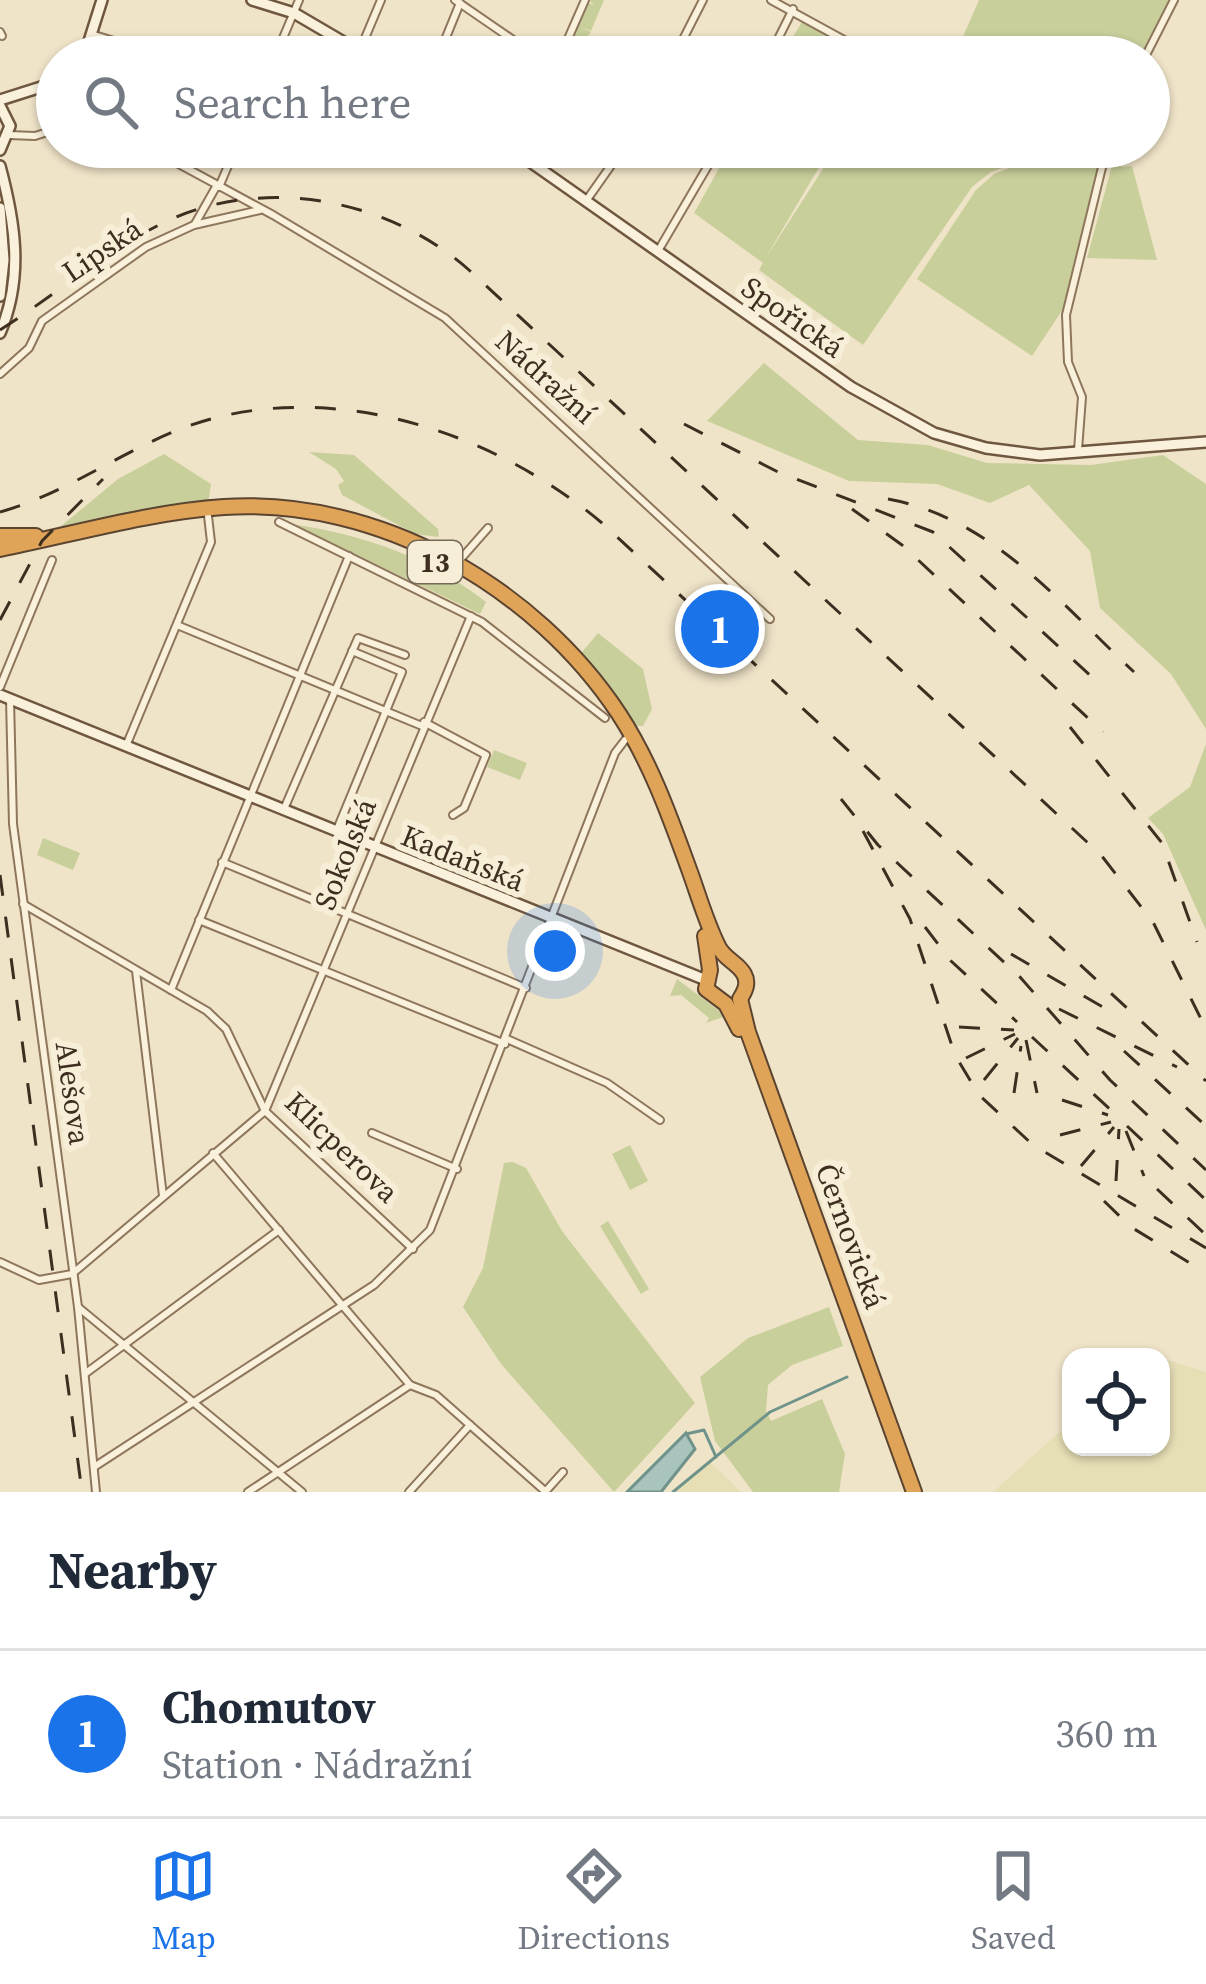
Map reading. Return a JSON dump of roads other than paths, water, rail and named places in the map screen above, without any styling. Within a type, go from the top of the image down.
[{"type":"highway","name":"13","points":[[0,553],[175,513],[264,507],[357,522],[516,603],[557,638],[629,739]]},
{"type":"highway","name":"13","points":[[0,553],[208,516],[321,522],[399,544],[453,567]]},
{"type":"highway","points":[[0,536],[77,533]]},
{"type":"highway","name":"Černovická","points":[[629,739],[729,963],[746,977],[733,1001],[910,1492]]},
{"type":"highway","name":"Černovická","points":[[629,739],[710,948],[709,995],[733,1001]]},
{"type":"highway","points":[[708,975],[729,963]]},
{"type":"street","points":[[98,36],[91,34],[102,0]]},
{"type":"street","points":[[252,0],[294,14],[332,36]]},
{"type":"street","points":[[284,36],[299,0]]},
{"type":"street","points":[[370,36],[381,0]]},
{"type":"street","points":[[569,36],[585,0]]},
{"type":"street","points":[[685,36],[703,0]]},
{"type":"street","points":[[771,0],[839,36]]},
{"type":"street","points":[[1156,36],[1174,0]]},
{"type":"street","points":[[446,36],[459,1],[508,36]]},
{"type":"street","points":[[780,36],[793,9]]},
{"type":"street","points":[[2,107],[36,89]]},
{"type":"street","points":[[2,107],[19,94]]},
{"type":"street","points":[[0,150],[9,135],[2,107]]},
{"type":"street","points":[[9,135],[36,136]]},
{"type":"street","name":"Lipská","points":[[0,166],[16,243],[13,288],[0,333]]},
{"type":"street","name":"Nádražní","points":[[178,168],[218,186],[445,318],[770,619]]},
{"type":"street","points":[[194,225],[226,168]]},
{"type":"street","name":"Spořická","points":[[539,168],[851,387],[921,427],[999,451],[1078,454],[1206,442]]},
{"type":"street","points":[[586,201],[609,168]]},
{"type":"street","points":[[658,251],[707,168]]},
{"type":"street","points":[[1078,454],[1082,398],[1068,362],[1066,315],[1102,168]]},
{"type":"street","points":[[0,208],[0,296]]},
{"type":"street","name":"Lipská","points":[[0,374],[29,348],[42,321],[146,247],[194,225],[260,211]]},
{"type":"street","points":[[126,746],[211,542],[208,516]]},
{"type":"street","points":[[279,522],[471,616],[604,718]]},
{"type":"street","points":[[453,567],[488,528]]},
{"type":"street","points":[[171,990],[349,556]]},
{"type":"street","points":[[3,694],[52,560]]},
{"type":"street","name":"Sokolská","points":[[265,1111],[471,616]]},
{"type":"street","points":[[176,625],[423,724],[486,755],[464,808],[453,815]]},
{"type":"street","points":[[284,809],[358,638],[405,655]]},
{"type":"street","points":[[336,832],[402,672],[352,651]]},
{"type":"street","name":"Kadaňská","points":[[3,694],[554,920],[708,975]]},
{"type":"street","name":"Alešova","points":[[3,694],[13,824],[78,1307],[96,1492]]},
{"type":"street","points":[[94,1467],[344,1305],[413,1249],[436,1219],[615,753],[629,739]]},
{"type":"street","points":[[222,862],[526,988]]},
{"type":"street","name":"Klicperova","points":[[23,904],[171,990],[226,1029],[265,1111],[413,1249]]},
{"type":"street","points":[[199,920],[607,1084],[660,1120]]},
{"type":"street","points":[[136,971],[163,1196]]},
{"type":"street","points":[[0,1262],[39,1280],[73,1274],[265,1111]]},
{"type":"street","points":[[372,1133],[457,1169]]},
{"type":"street","points":[[213,1153],[410,1385],[436,1395],[545,1492],[563,1472]]},
{"type":"street","points":[[86,1373],[279,1230]]},
{"type":"street","points":[[78,1307],[302,1492]]},
{"type":"street","points":[[248,1492],[410,1385]]},
{"type":"street","points":[[409,1492],[470,1426]]},
{"type":"water","points":[[686,1433],[695,1449],[661,1492],[627,1492]]},
{"type":"waterway","points":[[673,1492],[770,1412],[847,1377]]},
{"type":"waterway","points":[[686,1434],[704,1430],[716,1457]]},
{"type":"railway","points":[[0,330],[140,235],[199,209],[240,200],[322,201],[401,225],[437,245],[1101,855],[1153,922],[1206,1029]]},
{"type":"railway","points":[[0,512],[47,495],[183,428],[237,413],[292,407],[349,410],[404,421],[510,461],[602,523],[1206,1081]]},
{"type":"railway","points":[[684,424],[778,472],[933,532],[1092,677]]},
{"type":"railway","points":[[0,620],[42,541],[103,479]]},
{"type":"railway","points":[[888,499],[960,524],[992,544],[1051,592],[1134,672]]},
{"type":"railway","points":[[852,509],[902,545],[1103,732]]},
{"type":"railway","points":[[1070,727],[1162,843],[1197,942]]},
{"type":"railway","points":[[841,799],[878,845],[1020,977],[1110,1080],[1206,1170]]},
{"type":"railway","points":[[863,831],[910,919],[955,1055],[979,1095],[1033,1145],[1206,1248]]},
{"type":"railway","points":[[0,875],[82,1492]]},
{"type":"railway","points":[[925,927],[951,961],[1017,1022]]},
{"type":"railway","points":[[1011,954],[1120,1017]]},
{"type":"railway","points":[[1059,1009],[1177,1067]]},
{"type":"railway","points":[[959,1027],[1014,1030]]},
{"type":"railway","points":[[966,1058],[1015,1034]]},
{"type":"railway","points":[[1032,1037],[1113,1112]]},
{"type":"railway","points":[[984,1080],[1018,1038]]},
{"type":"railway","points":[[1026,1040],[1037,1093]]},
{"type":"railway","points":[[1014,1093],[1021,1046]]},
{"type":"railway","points":[[1124,1051],[1206,1126]]},
{"type":"railway","points":[[1062,1100],[1108,1115]]},
{"type":"railway","points":[[1060,1135],[1111,1122]]},
{"type":"railway","points":[[1127,1126],[1206,1200]]},
{"type":"railway","points":[[1081,1166],[1114,1127]]},
{"type":"railway","points":[[1116,1181],[1119,1129]]},
{"type":"railway","points":[[1126,1131],[1144,1176]]},
{"type":"railway","points":[[1157,1189],[1206,1235]]},
{"type":"railway","points":[[1104,1201],[1131,1227],[1206,1273]]},
{"type":"place","name":"Chomutov","points":[[720,629]]}]
